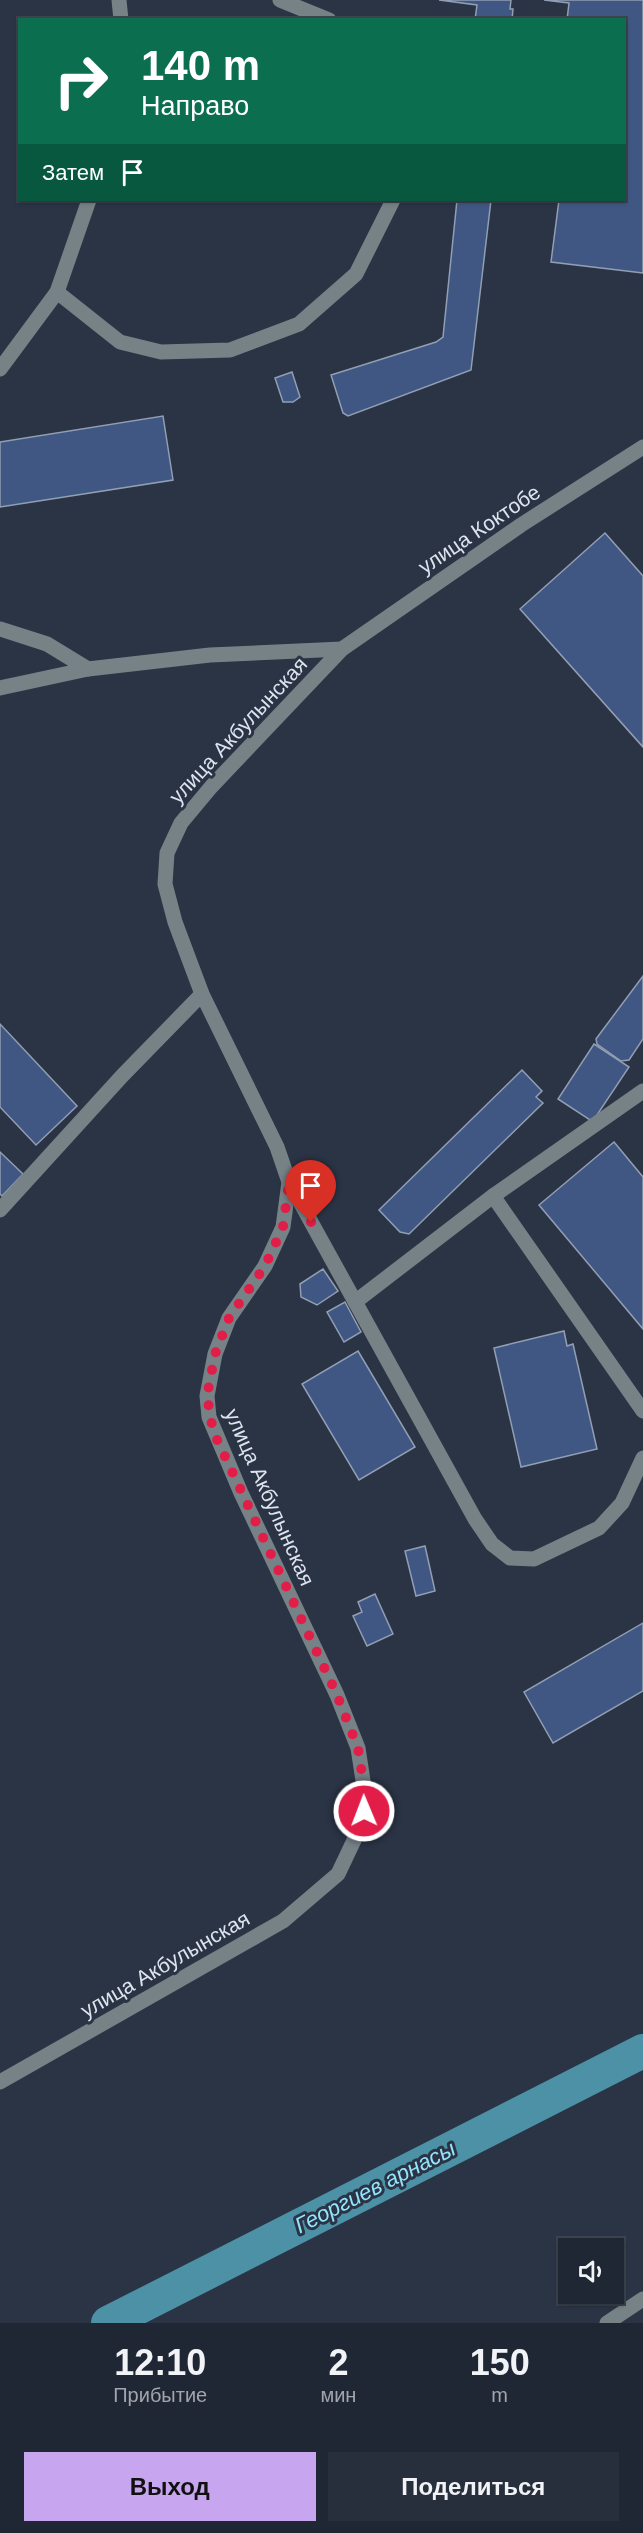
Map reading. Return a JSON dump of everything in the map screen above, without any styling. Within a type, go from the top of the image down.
[{"type":"street","points":[[119,0],[121,18]]},
{"type":"street","points":[[280,0],[324,18]]},
{"type":"street","points":[[0,369],[57,292],[89,201]]},
{"type":"street","points":[[57,292],[120,342],[161,352],[230,350],[298,324],[356,274],[392,201]]},
{"type":"street","name":"улица Коктобе","points":[[342,649],[521,525],[643,447]]},
{"type":"street","points":[[0,629],[47,644],[88,669]]},
{"type":"street","points":[[0,688],[88,669],[210,655],[342,649]]},
{"type":"street","name":"улица Акбулынская","points":[[0,2082],[283,1921],[338,1874],[357,1834],[364,1811],[364,1787],[358,1748],[337,1695],[213,1431],[207,1396],[215,1354],[229,1318],[265,1266],[283,1227],[289,1182],[272,1137],[202,994],[175,922],[165,884],[167,853],[181,823],[342,649]]},
{"type":"street","points":[[0,1210],[122,1076],[202,994]]},
{"type":"street","points":[[355,1302],[493,1196],[643,1091]]},
{"type":"street","points":[[289,1182],[475,1519],[492,1544],[510,1558],[534,1559],[600,1528],[622,1503],[643,1458]]},
{"type":"street","points":[[493,1196],[643,1411]]},
{"type":"street","points":[[607,2323],[643,2299]]},
{"type":"building","points":[[439,0],[511,0],[512,18],[475,18],[477,5]]},
{"type":"building","points":[[544,0],[643,0],[643,273],[551,262],[559,201],[626,201],[626,18],[567,18],[569,3]]},
{"type":"building","points":[[457,201],[491,201],[471,370],[348,416],[343,413],[331,375],[436,342],[443,337]]},
{"type":"building","points":[[292,372],[300,397],[293,402],[283,402],[275,378]]},
{"type":"building","points":[[163,416],[173,480],[0,507],[0,442]]},
{"type":"building","points":[[605,533],[643,576],[643,747],[520,609]]},
{"type":"building","points":[[643,976],[643,1039],[629,1060],[621,1061],[597,1044],[596,1039]]},
{"type":"building","points":[[0,1024],[77,1106],[36,1145],[0,1107]]},
{"type":"building","points":[[594,1044],[629,1067],[595,1118],[590,1120],[558,1099]]},
{"type":"building","points":[[522,1070],[542,1091],[536,1097],[543,1103],[409,1234],[400,1232],[379,1210]]},
{"type":"building","points":[[614,1142],[643,1177],[643,1329],[539,1205]]},
{"type":"building","points":[[0,1152],[23,1174],[2,1196],[0,1194]]},
{"type":"building","points":[[323,1269],[338,1291],[317,1305],[301,1297],[300,1284]]},
{"type":"building","points":[[345,1302],[361,1332],[344,1342],[327,1312]]},
{"type":"building","points":[[564,1331],[567,1346],[573,1344],[597,1449],[521,1467],[494,1348]]},
{"type":"building","points":[[358,1351],[415,1447],[359,1480],[302,1384]]},
{"type":"building","points":[[425,1546],[435,1591],[416,1596],[405,1551]]},
{"type":"building","points":[[375,1594],[393,1634],[367,1646],[353,1616],[362,1612],[358,1602]]},
{"type":"building","points":[[643,1623],[643,1691],[553,1743],[524,1692]]},
{"type":"waterway","name":"Георгиев арнасы","points":[[108,2323],[643,2051]]},
{"type":"route","points":[[311,1222],[289,1182],[283,1227],[265,1266],[229,1318],[215,1354],[207,1396],[213,1431],[337,1695],[358,1748],[364,1787],[364,1811]]}]
